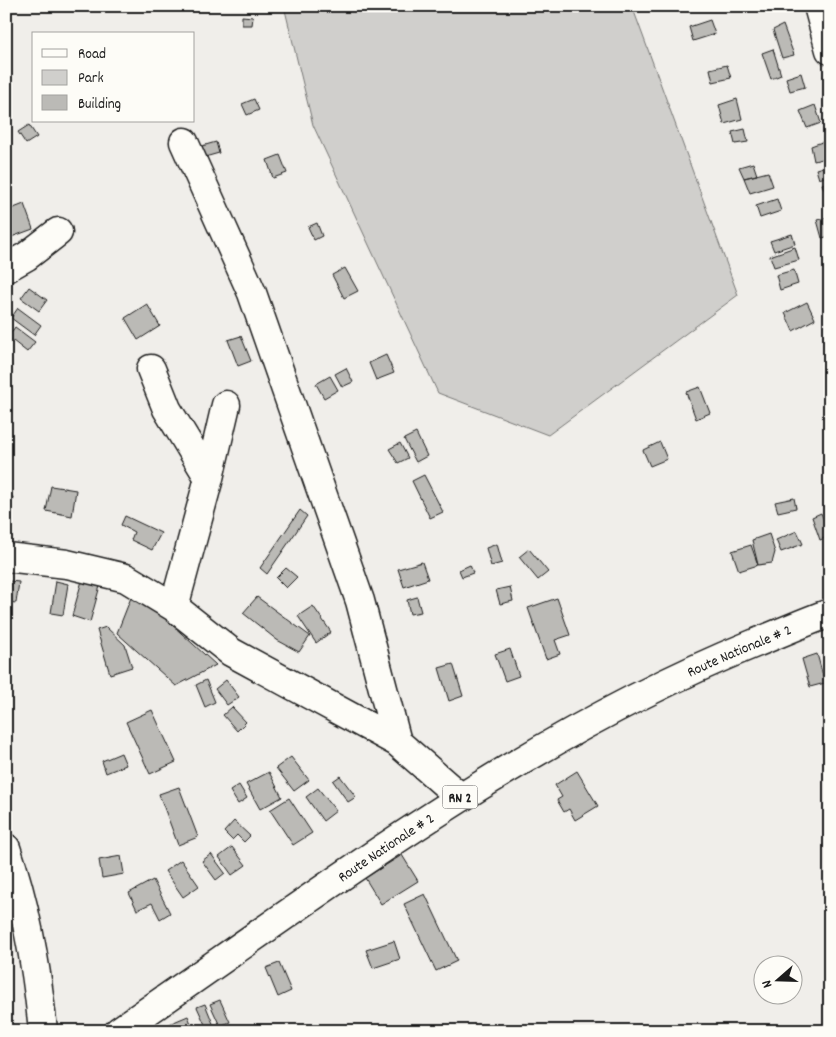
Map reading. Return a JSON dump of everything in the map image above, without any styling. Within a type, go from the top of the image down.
[{"type":"street","points":[[818,6],[830,50]]},
{"type":"street","points":[[184,142],[259,311],[360,602],[397,742]]},
{"type":"street","points":[[6,268],[27,256],[58,232]]},
{"type":"street","points":[[151,369],[167,409],[209,478]]},
{"type":"street","points":[[174,607],[209,478],[226,405]]},
{"type":"street","points":[[6,557],[67,564],[126,578],[174,607],[231,652],[397,742],[460,797]]},
{"type":"street","name":"Route Nationale # 2","points":[[119,1031],[460,797],[604,713],[711,661],[830,614]]},
{"type":"street","points":[[6,848],[20,891],[37,968],[43,1031]]},
{"type":"green space","points":[[284,6],[632,6],[738,295],[548,435],[438,393],[313,125]]},
{"type":"building","points":[[242,16],[253,17],[252,25],[242,25]]},
{"type":"building","points":[[710,20],[715,34],[693,41],[689,27]]},
{"type":"building","points":[[783,25],[794,55],[782,58],[773,30]]},
{"type":"building","points":[[773,49],[781,75],[771,79],[762,53]]},
{"type":"building","points":[[727,65],[731,78],[713,82],[710,69]]},
{"type":"building","points":[[801,73],[805,87],[790,91],[786,78]]},
{"type":"building","points":[[254,99],[259,110],[247,115],[242,104]]},
{"type":"building","points":[[737,99],[742,119],[724,124],[719,105]]},
{"type":"building","points":[[815,105],[821,123],[807,128],[800,111]]},
{"type":"building","points":[[29,125],[37,137],[26,144],[18,132]]},
{"type":"building","points":[[745,129],[748,142],[735,144],[732,132]]},
{"type":"building","points":[[216,142],[219,153],[205,157],[202,146]]},
{"type":"building","points":[[822,142],[826,158],[814,161],[811,146]]},
{"type":"building","points":[[280,155],[287,173],[273,178],[267,160]]},
{"type":"building","points":[[753,163],[757,175],[744,178],[739,167]]},
{"type":"building","points":[[823,167],[825,177],[819,179],[816,169]]},
{"type":"building","points":[[768,172],[773,186],[750,193],[744,178]]},
{"type":"building","points":[[830,182],[830,197],[827,197],[822,184]]},
{"type":"building","points":[[777,199],[781,211],[760,218],[756,206]]},
{"type":"building","points":[[24,204],[33,229],[6,239],[6,211]]},
{"type":"building","points":[[830,217],[830,236],[822,238],[817,220]]},
{"type":"building","points":[[317,223],[322,236],[314,240],[308,227]]},
{"type":"building","points":[[792,234],[795,244],[774,251],[770,241]]},
{"type":"building","points":[[795,247],[799,260],[774,267],[770,256]]},
{"type":"building","points":[[345,268],[358,291],[344,298],[332,275]]},
{"type":"building","points":[[794,270],[798,284],[780,290],[776,275]]},
{"type":"building","points":[[29,287],[47,300],[39,311],[21,298]]},
{"type":"building","points":[[807,302],[815,319],[793,331],[785,313]]},
{"type":"building","points":[[147,304],[160,326],[138,340],[125,318]]},
{"type":"building","points":[[18,308],[41,325],[34,335],[11,318]]},
{"type":"building","points":[[15,327],[35,342],[27,352],[8,337]]},
{"type":"building","points":[[241,336],[251,361],[238,366],[228,340]]},
{"type":"building","points":[[386,355],[394,373],[376,380],[369,363]]},
{"type":"building","points":[[346,368],[353,382],[342,387],[335,374]]},
{"type":"building","points":[[330,376],[338,390],[324,398],[316,384]]},
{"type":"building","points":[[700,387],[710,413],[696,419],[686,392]]},
{"type":"building","points":[[416,433],[427,456],[416,462],[404,439]]},
{"type":"building","points":[[660,442],[667,459],[650,466],[643,450]]},
{"type":"building","points":[[400,443],[408,458],[398,463],[389,449]]},
{"type":"building","points":[[424,475],[443,512],[430,518],[412,481]]},
{"type":"building","points":[[51,486],[76,490],[72,516],[46,511]]},
{"type":"building","points":[[6,495],[13,497],[8,514],[6,514]]},
{"type":"building","points":[[794,498],[796,508],[778,512],[775,502]]},
{"type":"building","points":[[300,510],[307,516],[267,574],[260,568]]},
{"type":"building","points":[[821,513],[830,536],[820,540],[812,517]]},
{"type":"building","points":[[125,516],[161,533],[152,550],[131,540],[134,532],[121,525]]},
{"type":"building","points":[[797,531],[803,544],[781,552],[776,540]]},
{"type":"building","points":[[769,534],[775,552],[772,563],[758,565],[752,540]]},
{"type":"building","points":[[497,544],[502,563],[491,566],[486,548]]},
{"type":"building","points":[[751,545],[758,565],[739,571],[732,551]]},
{"type":"building","points":[[529,549],[548,572],[538,580],[519,557]]},
{"type":"building","points":[[422,562],[428,579],[404,587],[398,569]]},
{"type":"building","points":[[470,565],[473,573],[462,577],[459,570]]},
{"type":"building","points":[[286,568],[297,577],[286,588],[276,578]]},
{"type":"building","points":[[85,570],[103,575],[90,622],[72,616]]},
{"type":"building","points":[[10,581],[19,582],[16,603],[7,602]]},
{"type":"building","points":[[56,581],[68,584],[63,615],[51,613]]},
{"type":"building","points":[[510,587],[513,601],[500,604],[496,590]]},
{"type":"building","points":[[134,590],[216,665],[176,686],[117,633]]},
{"type":"building","points":[[257,597],[310,636],[299,652],[277,640],[243,613]]},
{"type":"building","points":[[417,597],[421,612],[410,614],[407,600]]},
{"type":"building","points":[[557,598],[570,635],[555,640],[560,654],[546,659],[528,608]]},
{"type":"building","points":[[313,606],[331,632],[316,643],[298,616]]},
{"type":"building","points":[[106,627],[125,645],[132,667],[110,674],[97,630]]},
{"type":"building","points":[[510,649],[519,676],[505,681],[495,654]]},
{"type":"building","points":[[817,654],[825,683],[810,687],[802,659]]},
{"type":"building","points":[[453,664],[463,696],[449,701],[439,668]]},
{"type":"building","points":[[206,680],[215,702],[205,707],[196,685]]},
{"type":"building","points":[[226,680],[239,697],[227,705],[215,689]]},
{"type":"building","points":[[232,707],[246,722],[237,731],[223,715]]},
{"type":"building","points":[[152,710],[176,762],[150,774],[126,722]]},
{"type":"building","points":[[121,753],[126,765],[106,773],[102,761]]},
{"type":"building","points":[[291,757],[309,780],[294,791],[276,768]]},
{"type":"building","points":[[577,771],[598,806],[575,820],[569,809],[564,812],[557,800],[562,797],[555,785]]},
{"type":"building","points":[[269,772],[282,797],[260,809],[246,784]]},
{"type":"building","points":[[340,776],[356,797],[348,802],[333,781]]},
{"type":"building","points":[[239,785],[247,798],[238,804],[230,791]]},
{"type":"building","points":[[179,787],[198,837],[178,845],[159,794]]},
{"type":"building","points":[[318,788],[336,811],[323,821],[306,797]]},
{"type":"building","points":[[289,798],[312,833],[293,845],[270,810]]},
{"type":"building","points":[[234,821],[250,836],[244,842],[237,835],[232,840],[224,832]]},
{"type":"building","points":[[232,847],[246,865],[232,875],[219,857]]},
{"type":"building","points":[[211,854],[225,873],[216,880],[202,861]]},
{"type":"building","points":[[402,855],[418,881],[381,904],[365,878]]},
{"type":"building","points":[[121,856],[124,874],[102,878],[99,860]]},
{"type":"building","points":[[181,860],[199,886],[183,897],[165,871]]},
{"type":"building","points":[[153,880],[170,913],[160,919],[152,903],[137,910],[129,893]]},
{"type":"building","points":[[425,894],[457,961],[436,971],[404,904]]},
{"type":"building","points":[[394,941],[400,959],[373,968],[366,950]]},
{"type":"building","points":[[279,963],[291,991],[278,997],[266,968]]},
{"type":"building","points":[[220,1000],[230,1022],[220,1026],[210,1004]]},
{"type":"building","points":[[205,1004],[214,1026],[207,1029],[197,1007]]},
{"type":"building","points":[[188,1016],[194,1031],[172,1031],[169,1024]]}]
